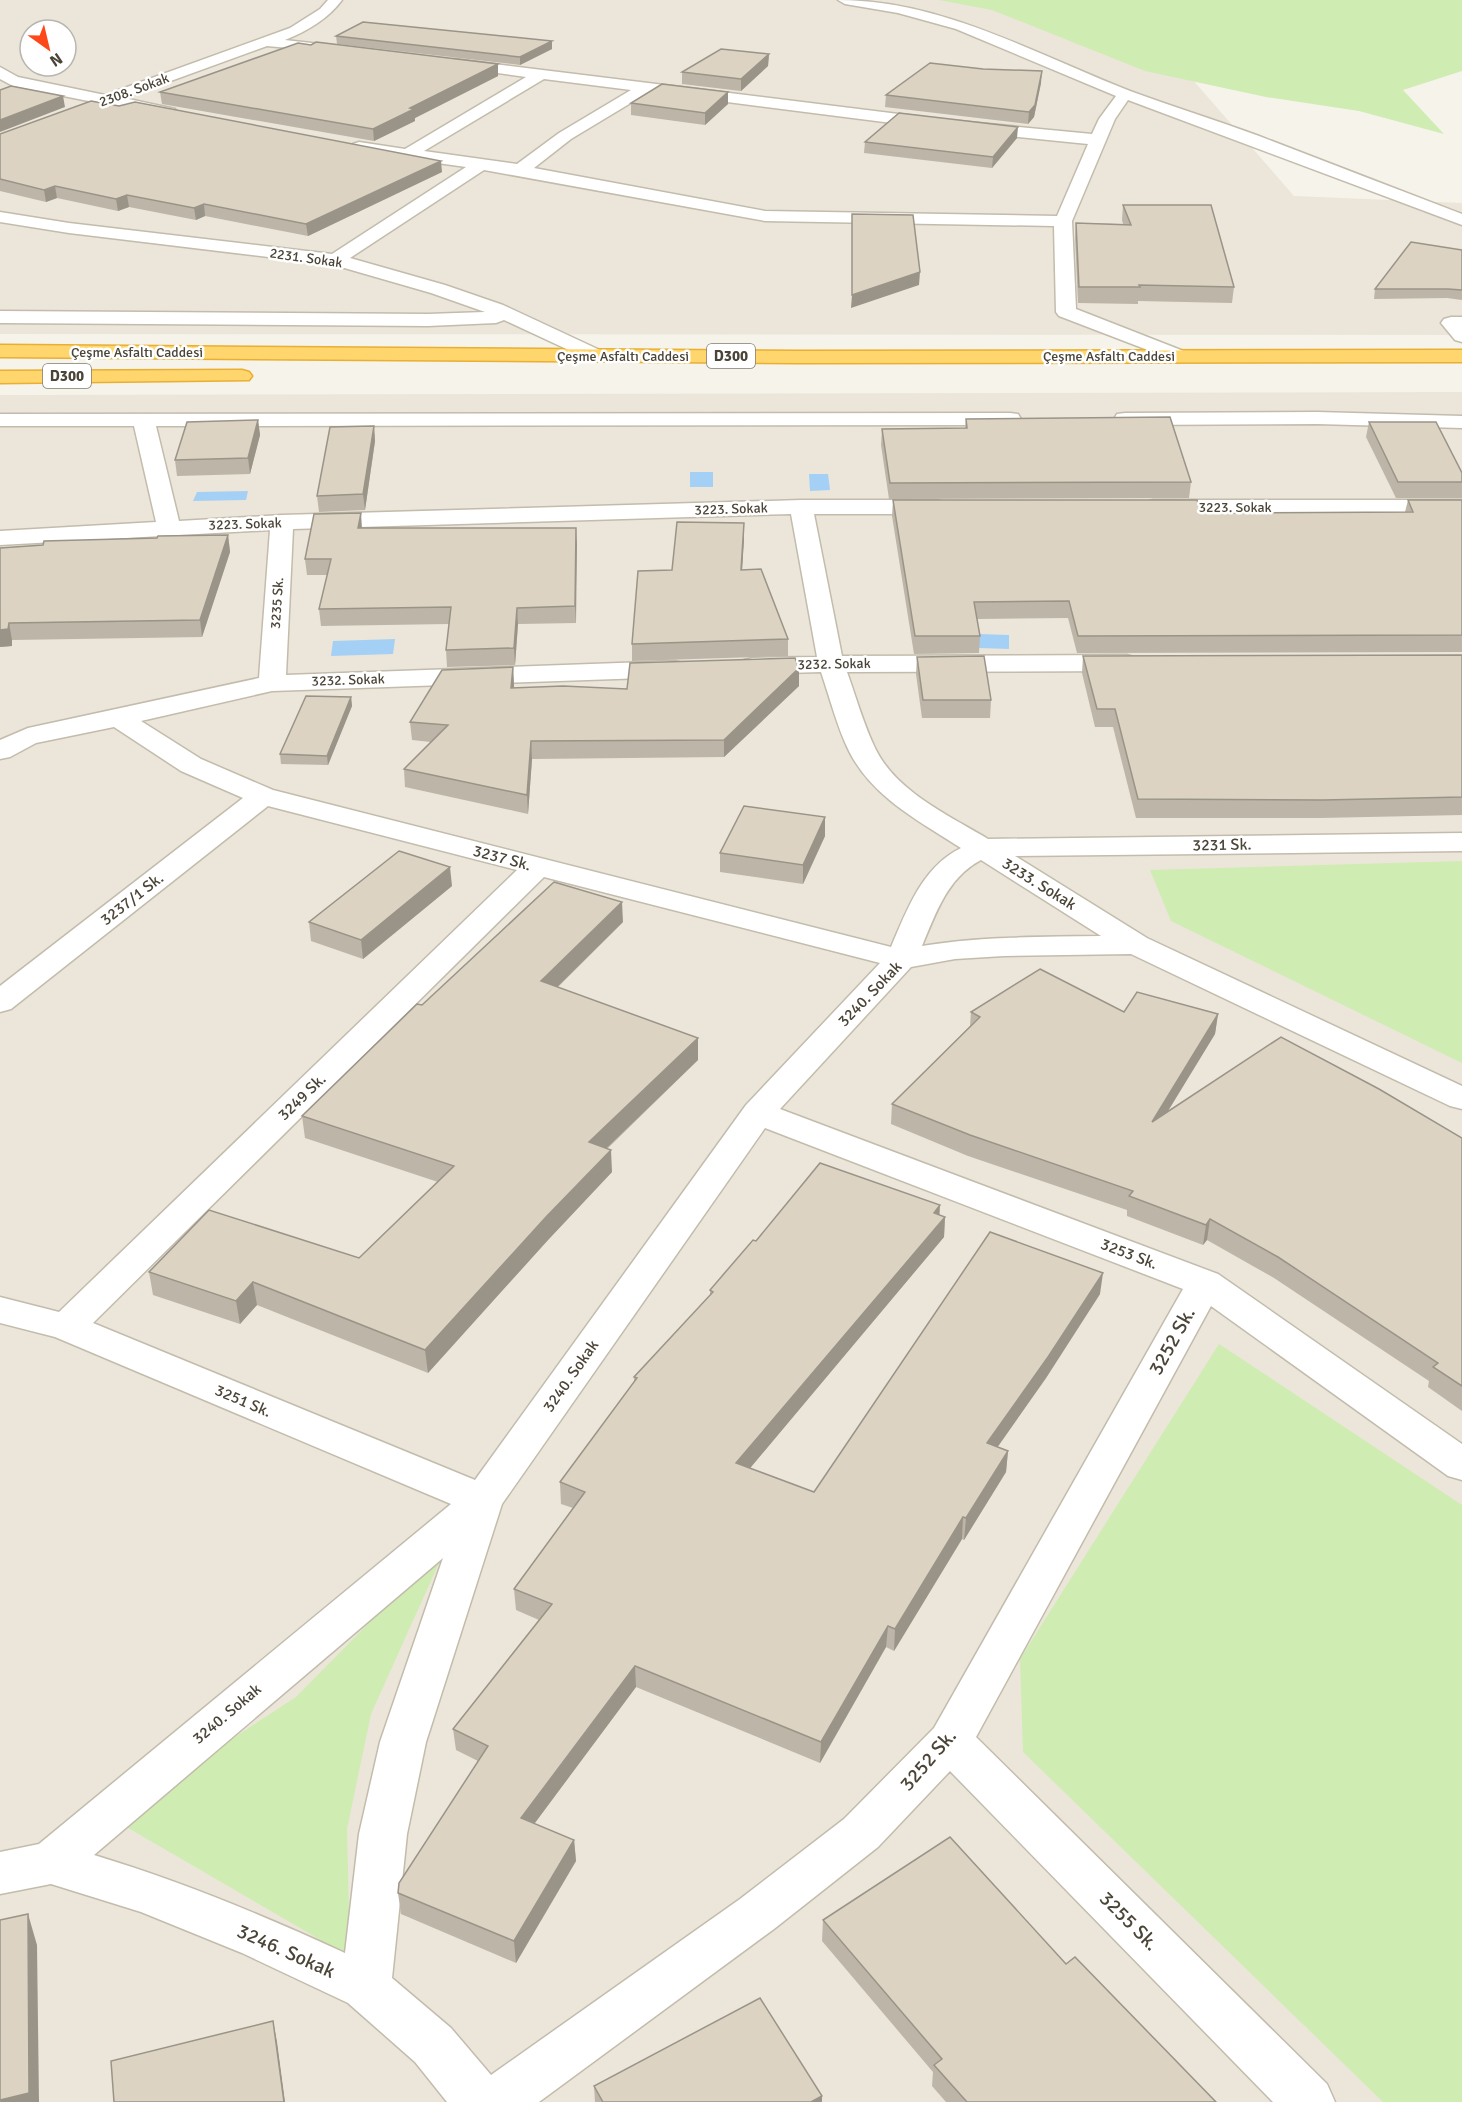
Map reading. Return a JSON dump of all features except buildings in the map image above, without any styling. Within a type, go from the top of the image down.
[{"type":"highway","name":"Çeşme Asfaltı Caddesi","points":[[0,351],[597,356],[1462,356]]},
{"type":"highway","name":"Çeşme Asfaltı Caddesi","points":[[133,376],[264,376]]},
{"type":"street","name":"2308. Sokak","points":[[83,108],[269,42],[311,22],[325,12],[335,0]]},
{"type":"street","points":[[845,0],[899,9],[961,26],[1125,94],[1251,139],[1462,220]]},
{"type":"street","points":[[269,42],[353,52]]},
{"type":"street","points":[[436,61],[948,124],[1099,140]]},
{"type":"street","points":[[0,72],[13,81],[183,115]]},
{"type":"street","points":[[408,154],[543,74]]},
{"type":"street","points":[[520,170],[565,136],[648,86]]},
{"type":"street","points":[[1125,94],[1107,119],[1063,221],[1066,312],[1179,356]]},
{"type":"street","points":[[341,144],[520,170],[765,216],[1063,221]]},
{"type":"street","points":[[335,260],[482,164]]},
{"type":"street","name":"2231. Sokak","points":[[0,217],[69,228],[335,260],[438,289],[513,316],[597,356]]},
{"type":"street","points":[[0,316],[428,320],[513,316]]},
{"type":"street","points":[[1462,323],[1451,323],[1462,336]]},
{"type":"street","points":[[0,378],[133,376]]},
{"type":"street","points":[[1101,419],[1317,418],[1460,425]]},
{"type":"street","points":[[0,420],[146,424],[1030,419]]},
{"type":"street","points":[[22,440],[146,424]]},
{"type":"street","points":[[146,424],[169,527]]},
{"type":"street","name":"3223. Sokak","points":[[0,538],[282,522],[801,507],[954,507]]},
{"type":"street","name":"3233. Sokak","points":[[801,507],[831,664],[862,750],[873,768],[894,790],[921,810],[1136,945],[1462,1100]]},
{"type":"street","name":"3223. Sokak","points":[[1131,507],[1462,507]]},
{"type":"street","name":"3235 Sk.","points":[[272,683],[282,522]]},
{"type":"street","name":"3232. Sokak","points":[[0,751],[28,736],[272,683],[831,664],[1152,663]]},
{"type":"street","name":"3237 Sk.","points":[[118,718],[191,765],[263,796],[901,958]]},
{"type":"street","points":[[0,734],[28,736]]},
{"type":"street","name":"3237/1 Sk.","points":[[0,1002],[263,796]]},
{"type":"street","name":"3231 Sk.","points":[[982,848],[1462,842]]},
{"type":"street","points":[[901,958],[937,881],[958,861],[982,848]]},
{"type":"street","name":"3249 Sk.","points":[[66,1328],[537,867]]},
{"type":"street","name":"3240. Sokak","points":[[0,1873],[51,1863],[483,1500],[758,1113],[901,958],[1004,946],[1136,945]]},
{"type":"street","name":"3253 Sk.","points":[[758,1113],[1205,1283],[1462,1465]]},
{"type":"street","name":"3252 Sk.","points":[[497,2102],[757,1914],[861,1833],[950,1741],[1205,1283]]},
{"type":"street","name":"3251 Sk.","points":[[0,1310],[66,1328],[483,1500]]},
{"type":"street","points":[[366,1987],[383,1834],[403,1742],[483,1500]]},
{"type":"street","name":"3255 Sk.","points":[[950,1741],[1309,2102]]},
{"type":"street","name":"3246. Sokak","points":[[51,1863],[159,1898],[259,1937],[366,1987],[433,2045],[480,2102]]},
{"type":"shaded area","points":[[0,0],[992,0],[1172,56],[1294,196],[1462,203],[1462,335],[0,334]]},
{"type":"shaded area","points":[[1462,392],[1462,2102],[0,2102],[0,395]]},
{"type":"green space","points":[[939,0],[1462,0],[1462,71],[1403,90],[1444,134],[1359,111],[1266,97],[1145,71],[992,10]]},
{"type":"green space","points":[[1462,861],[1462,1063],[1171,921],[1150,870]]},
{"type":"green space","points":[[1219,1344],[1462,1505],[1462,2102],[1383,2102],[1023,1752],[1020,1659]]},
{"type":"green space","points":[[448,1543],[371,1714],[347,1829],[350,1957],[111,1818],[296,1697]]},
{"type":"water","points":[[690,472],[713,472],[713,487],[690,487]]},
{"type":"water","points":[[809,474],[828,474],[830,490],[810,491]]},
{"type":"water","points":[[248,491],[246,500],[193,501],[197,492]]},
{"type":"water","points":[[949,633],[1009,635],[1009,649],[949,647]]},
{"type":"water","points":[[395,639],[393,654],[331,656],[333,641]]}]
